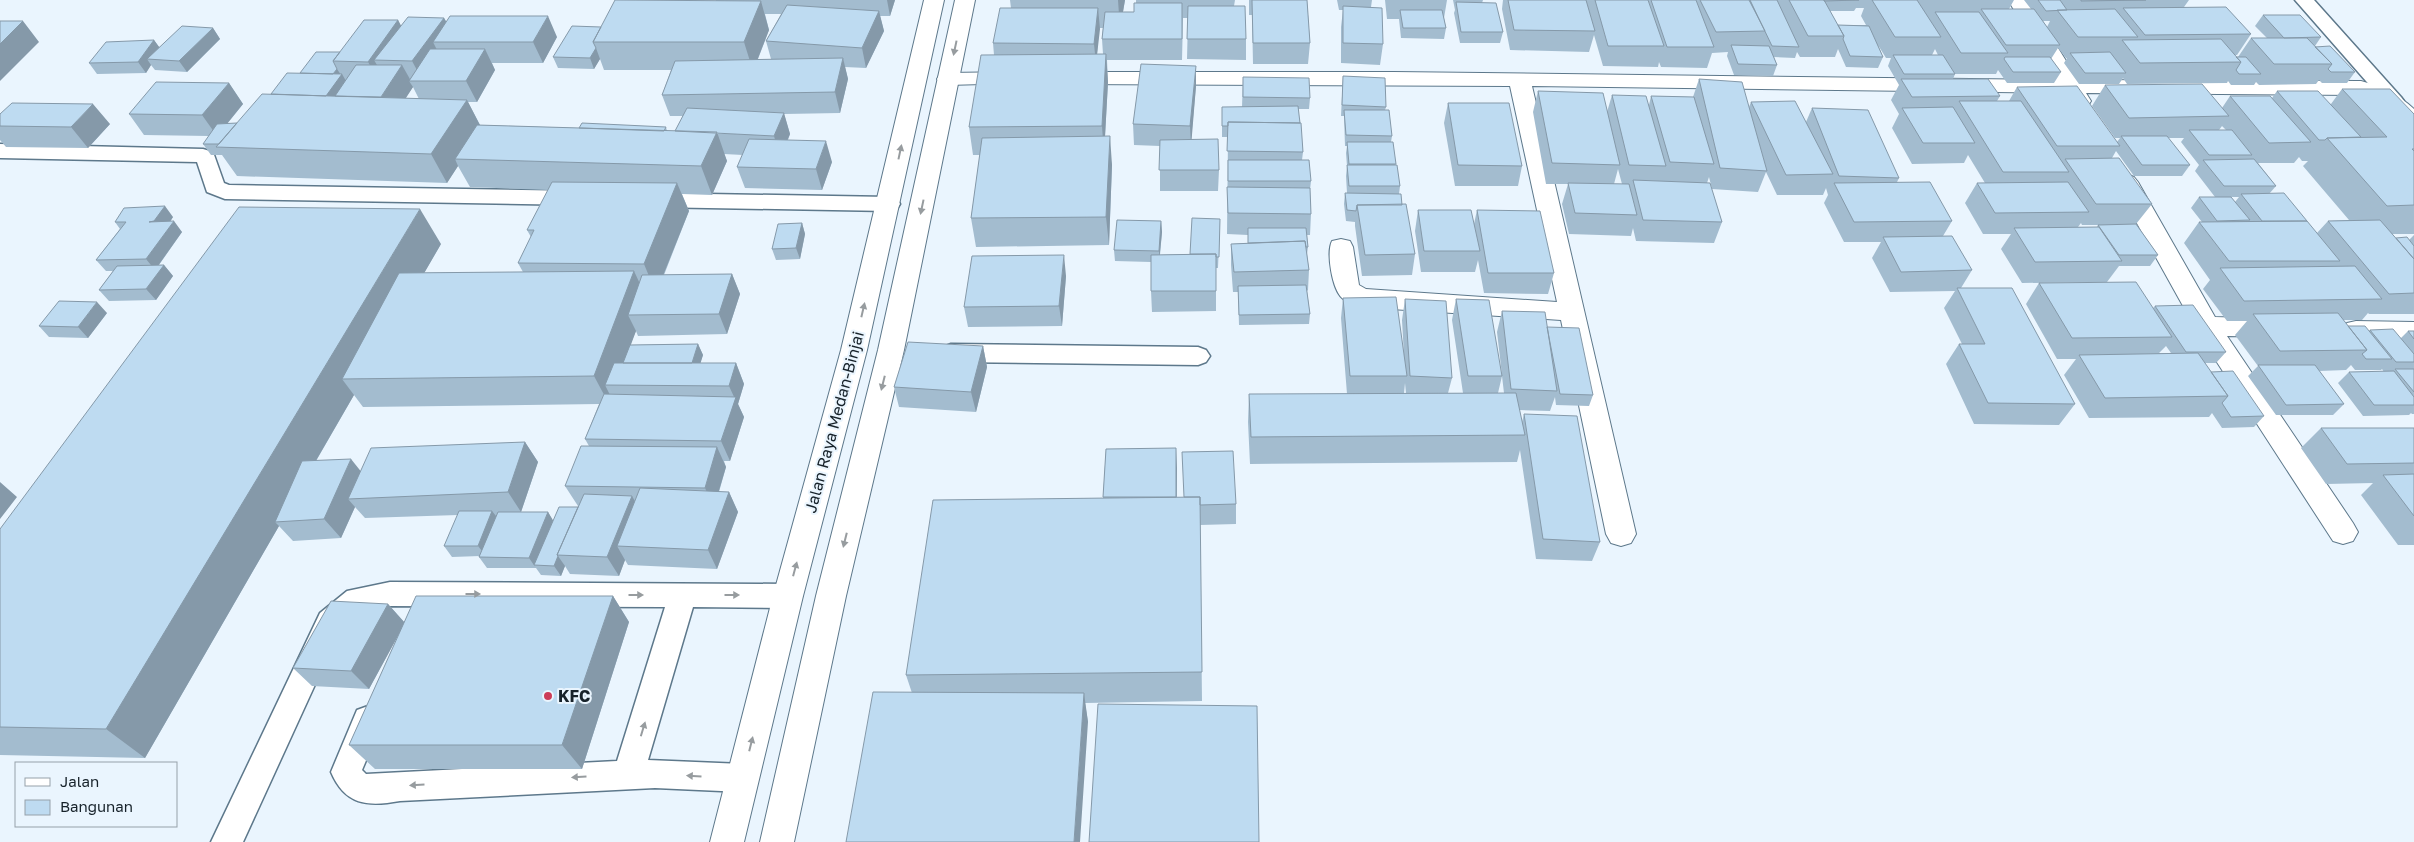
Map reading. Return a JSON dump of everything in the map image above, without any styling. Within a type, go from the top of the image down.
[{"type":"main road","name":"Jalan Raya Medan-Binjai","points":[[727,842],[788,596],[854,350],[889,204],[934,0]]},
{"type":"main road","points":[[777,842],[831,596],[910,351],[948,78],[965,0]]},
{"type":"main road","points":[[2018,0],[2092,123]]},
{"type":"main road","points":[[948,78],[1322,76],[1520,81],[2072,88],[2361,88],[2375,91],[2394,101],[2414,122]]},
{"type":"main road","points":[[1520,81],[1621,534]]},
{"type":"main road","points":[[2117,165],[2208,326],[2343,532]]},
{"type":"main road","points":[[1341,248],[1347,287],[1360,298],[1571,312]]},
{"type":"main road","points":[[2208,326],[2306,328]]},
{"type":"main road","points":[[2335,329],[2414,331]]},
{"type":"lane","points":[[2304,0],[2394,101]]},
{"type":"lane","points":[[0,151],[206,157],[215,187],[221,191],[598,199]]},
{"type":"lane","points":[[272,216],[290,192]]},
{"type":"lane","points":[[628,199],[889,204]]},
{"type":"lane","points":[[910,351],[1198,356]]},
{"type":"lane","points":[[227,842],[330,622],[357,599],[374,595],[424,594],[788,596]]},
{"type":"lane","points":[[412,621],[424,594]]},
{"type":"lane","points":[[628,775],[683,595]]},
{"type":"lane","points":[[380,692],[346,772],[353,784],[360,788],[380,790],[400,786],[628,775],[743,778]]},
{"type":"building","points":[[615,0],[761,1],[744,42],[593,42]]},
{"type":"building","points":[[1252,0],[1307,0],[1310,43],[1253,43]]},
{"type":"building","points":[[1508,0],[1586,0],[1595,31],[1514,30]]},
{"type":"building","points":[[1595,0],[1648,0],[1664,46],[1608,46]]},
{"type":"building","points":[[1651,0],[1696,0],[1714,47],[1667,47]]},
{"type":"building","points":[[1700,0],[1749,0],[1765,31],[1716,32]]},
{"type":"building","points":[[1750,0],[1777,0],[1799,47],[1772,46]]},
{"type":"building","points":[[1789,0],[1824,0],[1844,36],[1808,36]]},
{"type":"building","points":[[1824,0],[1859,0],[1824,1]]},
{"type":"building","points":[[1872,0],[1917,0],[1941,37],[1895,37]]},
{"type":"building","points":[[2038,0],[2060,0],[2067,10],[2046,11]]},
{"type":"building","points":[[2081,0],[2146,0],[2081,1]]},
{"type":"building","points":[[1456,2],[1496,3],[1503,32],[1461,32]]},
{"type":"building","points":[[1134,3],[1182,3],[1182,39],[1102,39],[1105,12],[1134,12]]},
{"type":"building","points":[[787,5],[879,11],[862,48],[766,41]]},
{"type":"building","points":[[1188,6],[1245,6],[1246,39],[1187,39]]},
{"type":"building","points":[[1343,6],[1382,8],[1383,44],[1343,43]]},
{"type":"building","points":[[2226,7],[2251,34],[2145,35],[2123,8]]},
{"type":"building","points":[[1000,8],[1098,8],[1094,44],[993,43]]},
{"type":"building","points":[[1981,9],[2034,9],[2060,45],[2006,45]]},
{"type":"building","points":[[2115,9],[2138,37],[2078,37],[2057,10]]},
{"type":"building","points":[[1400,10],[1442,10],[1446,28],[1403,28]]},
{"type":"building","points":[[1935,12],[1979,12],[2008,53],[1961,53]]},
{"type":"building","points":[[2263,15],[2300,15],[2321,37],[2284,38]]},
{"type":"building","points":[[450,16],[548,16],[533,42],[433,42]]},
{"type":"building","points":[[408,17],[444,18],[412,61],[374,60]]},
{"type":"building","points":[[364,20],[398,20],[368,62],[333,61]]},
{"type":"building","points":[[0,21],[23,21],[0,44]]},
{"type":"building","points":[[1838,25],[1869,26],[1883,57],[1850,56],[1843,39],[1844,36]]},
{"type":"building","points":[[182,26],[213,28],[179,61],[147,59]]},
{"type":"building","points":[[572,26],[601,27],[593,42],[596,48],[590,58],[553,57]]},
{"type":"building","points":[[2251,38],[2307,38],[2332,64],[2274,64]]},
{"type":"building","points":[[2221,39],[2241,62],[2140,63],[2122,40]]},
{"type":"building","points":[[154,40],[138,62],[89,63],[106,42]]},
{"type":"building","points":[[1731,45],[1769,46],[1777,65],[1738,64]]},
{"type":"building","points":[[2330,46],[2355,72],[2331,72],[2328,69],[2332,64],[2315,47]]},
{"type":"building","points":[[430,49],[485,49],[466,81],[409,81]]},
{"type":"building","points":[[316,52],[340,52],[333,61],[337,69],[333,74],[300,73]]},
{"type":"building","points":[[2110,52],[2126,73],[2085,73],[2070,53]]},
{"type":"building","points":[[1106,54],[1102,126],[969,127],[981,55]]},
{"type":"building","points":[[1893,55],[1943,55],[1955,74],[1904,74]]},
{"type":"building","points":[[2005,57],[2050,57],[2061,72],[2013,72],[2004,59]]},
{"type":"building","points":[[2236,57],[2246,57],[2261,74],[2239,74],[2236,70],[2241,62]]},
{"type":"building","points":[[843,58],[835,92],[662,95],[675,61]]},
{"type":"building","points":[[1141,64],[1196,66],[1190,126],[1133,124]]},
{"type":"building","points":[[356,65],[402,65],[381,97],[335,96]]},
{"type":"building","points":[[287,73],[342,74],[326,96],[271,94]]},
{"type":"building","points":[[1343,76],[1385,78],[1386,107],[1342,105]]},
{"type":"building","points":[[1243,77],[1309,78],[1310,98],[1243,97]]},
{"type":"building","points":[[1699,79],[1742,82],[1767,171],[1720,168]]},
{"type":"building","points":[[1901,79],[1988,79],[2000,96],[1912,97]]},
{"type":"building","points":[[156,82],[229,83],[202,115],[129,114]]},
{"type":"building","points":[[2202,84],[2229,116],[2129,118],[2105,85]]},
{"type":"building","points":[[2077,86],[2120,146],[2057,146],[2017,87]]},
{"type":"building","points":[[2342,89],[2390,89],[2414,114],[2414,149],[2412,149],[2414,151],[2414,205],[2387,206],[2327,138],[2387,137]]},
{"type":"building","points":[[1538,91],[1603,93],[1620,165],[1552,163]]},
{"type":"building","points":[[2277,91],[2318,91],[2361,137],[2319,140]]},
{"type":"building","points":[[262,94],[467,100],[431,154],[216,147]]},
{"type":"building","points":[[1612,95],[1646,96],[1666,166],[1629,165]]},
{"type":"building","points":[[1651,96],[1694,97],[1714,164],[1670,162]]},
{"type":"building","points":[[2230,96],[2270,96],[2311,142],[2269,143]]},
{"type":"building","points":[[1795,101],[1833,174],[1786,175],[1751,102]]},
{"type":"building","points":[[1959,101],[2021,101],[2069,172],[2003,172]]},
{"type":"building","points":[[12,103],[93,104],[71,127],[0,126],[0,114]]},
{"type":"building","points":[[1448,103],[1509,103],[1522,166],[1458,165]]},
{"type":"building","points":[[1298,106],[1300,123],[1228,122],[1228,126],[1222,126],[1222,107]]},
{"type":"building","points":[[1953,107],[1975,143],[1923,143],[1902,108]]},
{"type":"building","points":[[687,108],[784,113],[774,136],[675,131]]},
{"type":"building","points":[[1812,108],[1868,110],[1899,178],[1839,176]]},
{"type":"building","points":[[1344,110],[1389,110],[1392,136],[1346,135]]},
{"type":"building","points":[[1228,122],[1301,123],[1303,152],[1227,151]]},
{"type":"building","points":[[237,123],[219,144],[203,144],[217,124]]},
{"type":"building","points":[[582,123],[666,127],[664,131],[579,128]]},
{"type":"building","points":[[477,125],[717,132],[701,166],[455,159]]},
{"type":"building","points":[[2189,130],[2232,130],[2252,155],[2209,155]]},
{"type":"building","points":[[1110,136],[1106,217],[971,218],[982,138]]},
{"type":"building","points":[[2121,136],[2167,136],[2190,165],[2142,165]]},
{"type":"building","points":[[749,139],[826,141],[816,169],[737,167]]},
{"type":"building","points":[[1218,139],[1219,170],[1159,170],[1160,140]]},
{"type":"building","points":[[1347,142],[1393,142],[1396,164],[1349,164]]},
{"type":"building","points":[[2119,158],[2152,204],[2096,204],[2065,159]]},
{"type":"building","points":[[2254,159],[2276,186],[2224,186],[2203,160]]},
{"type":"building","points":[[1228,160],[1309,160],[1311,181],[1228,181]]},
{"type":"building","points":[[1347,165],[1397,165],[1400,186],[1349,186]]},
{"type":"building","points":[[1633,180],[1710,183],[1722,222],[1643,220]]},
{"type":"building","points":[[552,182],[677,183],[644,264],[518,263],[534,230],[527,230]]},
{"type":"building","points":[[1930,182],[1952,221],[1854,222],[1834,183]]},
{"type":"building","points":[[2068,182],[2089,212],[1995,213],[1977,183]]},
{"type":"building","points":[[1568,183],[1629,184],[1637,215],[1575,213]]},
{"type":"building","points":[[1227,187],[1310,188],[1311,214],[1228,213]]},
{"type":"building","points":[[1345,193],[1401,194],[1402,205],[1357,205],[1356,211],[1347,210]]},
{"type":"building","points":[[2284,193],[2307,221],[2262,221],[2241,194]]},
{"type":"building","points":[[2199,197],[2231,197],[2250,220],[2217,221]]},
{"type":"building","points":[[1406,204],[1415,254],[1365,255],[1357,205]]},
{"type":"building","points":[[165,206],[154,221],[149,222],[174,221],[146,259],[96,260],[126,222],[115,222],[124,208]]},
{"type":"building","points":[[239,207],[420,209],[106,729],[0,727],[0,529]]},
{"type":"building","points":[[1418,210],[1471,210],[1480,251],[1424,251]]},
{"type":"building","points":[[1477,210],[1540,211],[1554,273],[1488,273]]},
{"type":"building","points":[[1192,218],[1220,219],[1219,257],[1216,257],[1216,254],[1190,254]]},
{"type":"building","points":[[1117,220],[1161,221],[1159,251],[1114,250]]},
{"type":"building","points":[[2380,220],[2414,259],[2414,293],[2389,294],[2328,221]]},
{"type":"building","points":[[2307,221],[2340,261],[2229,261],[2199,222]]},
{"type":"building","points":[[802,223],[796,248],[772,249],[778,224]]},
{"type":"building","points":[[2136,224],[2158,255],[2119,255],[2098,225]]},
{"type":"building","points":[[2099,227],[2122,261],[2035,262],[2014,228]]},
{"type":"building","points":[[1248,228],[1306,228],[1308,247],[1306,247],[1305,241],[1248,243]]},
{"type":"building","points":[[1952,236],[1972,270],[1901,272],[1883,237]]},
{"type":"building","points":[[2407,237],[2414,246],[2414,259],[2396,238]]},
{"type":"building","points":[[1305,241],[1309,270],[1234,272],[1231,244]]},
{"type":"building","points":[[1216,254],[1216,291],[1151,291],[1151,255]]},
{"type":"building","points":[[1064,255],[1059,306],[964,307],[972,256]]},
{"type":"building","points":[[164,265],[146,289],[99,290],[117,266]]},
{"type":"building","points":[[2355,266],[2382,299],[2244,301],[2220,268]]},
{"type":"building","points":[[634,271],[594,376],[342,379],[399,273]]},
{"type":"building","points":[[732,274],[719,314],[628,315],[642,275]]},
{"type":"building","points":[[2136,282],[2172,337],[2072,338],[2039,283]]},
{"type":"building","points":[[1306,285],[1310,314],[1239,315],[1238,286]]},
{"type":"building","points":[[1957,288],[2012,288],[2075,404],[1988,403],[1959,344],[1985,344]]},
{"type":"building","points":[[1396,297],[1407,376],[1350,376],[1343,298]]},
{"type":"building","points":[[1405,299],[1446,301],[1452,378],[1410,376]]},
{"type":"building","points":[[1456,299],[1489,300],[1502,376],[1468,376]]},
{"type":"building","points":[[59,301],[97,302],[78,327],[39,326]]},
{"type":"building","points":[[2193,305],[2226,352],[2186,352],[2155,306]]},
{"type":"building","points":[[1502,311],[1545,312],[1557,391],[1511,389]]},
{"type":"building","points":[[2338,313],[2367,350],[2280,351],[2253,314]]},
{"type":"building","points":[[2348,326],[2365,326],[2392,359],[2366,359],[2362,354],[2367,350]]},
{"type":"building","points":[[1547,327],[1579,328],[1593,395],[1560,394]]},
{"type":"building","points":[[2393,329],[2414,354],[2414,362],[2396,362],[2370,330]]},
{"type":"building","points":[[2408,331],[2414,331],[2414,339]]},
{"type":"building","points":[[908,342],[983,346],[971,392],[894,387]]},
{"type":"building","points":[[698,344],[692,363],[623,363],[630,345]]},
{"type":"building","points":[[2198,353],[2228,396],[2105,398],[2079,355]]},
{"type":"building","points":[[614,363],[736,363],[729,386],[605,385]]},
{"type":"building","points":[[2258,365],[2315,365],[2344,404],[2286,405]]},
{"type":"building","points":[[2395,369],[2414,369],[2414,392]]},
{"type":"building","points":[[2233,371],[2264,416],[2231,417],[2222,403],[2228,396],[2211,372]]},
{"type":"building","points":[[2394,371],[2414,397],[2414,405],[2374,405],[2349,372]]},
{"type":"building","points":[[1516,393],[1525,435],[1251,437],[1249,394]]},
{"type":"building","points":[[604,394],[736,397],[721,441],[585,439]]},
{"type":"building","points":[[1524,414],[1577,416],[1600,542],[1543,539]]},
{"type":"building","points":[[2321,428],[2414,428],[2414,463],[2347,464]]},
{"type":"building","points":[[525,442],[508,492],[348,499],[371,448]]},
{"type":"building","points":[[581,446],[717,447],[705,488],[565,486]]},
{"type":"building","points":[[1176,448],[1176,497],[1103,497],[1106,449]]},
{"type":"building","points":[[1233,451],[1236,504],[1200,505],[1200,497],[1184,497],[1182,452]]},
{"type":"building","points":[[351,459],[324,519],[275,522],[302,461]]},
{"type":"building","points":[[2414,474],[2414,516],[2383,475]]},
{"type":"building","points":[[640,488],[729,492],[708,550],[617,546]]},
{"type":"building","points":[[584,494],[632,496],[607,557],[557,555]]},
{"type":"building","points":[[1200,497],[1202,672],[906,675],[933,500]]},
{"type":"building","points":[[559,507],[578,507],[554,566],[534,565]]},
{"type":"building","points":[[459,511],[492,511],[478,546],[444,546]]},
{"type":"building","points":[[498,512],[548,512],[529,558],[479,557]]},
{"type":"building","points":[[416,596],[613,596],[562,745],[349,745]]},
{"type":"building","points":[[331,601],[388,604],[351,671],[293,668]]},
{"type":"building","points":[[873,692],[1084,693],[1074,842],[846,842]]},
{"type":"building","points":[[1098,704],[1257,706],[1259,842],[1089,842]]},
{"type":"place","name":"KFC","points":[[548,696]]}]
